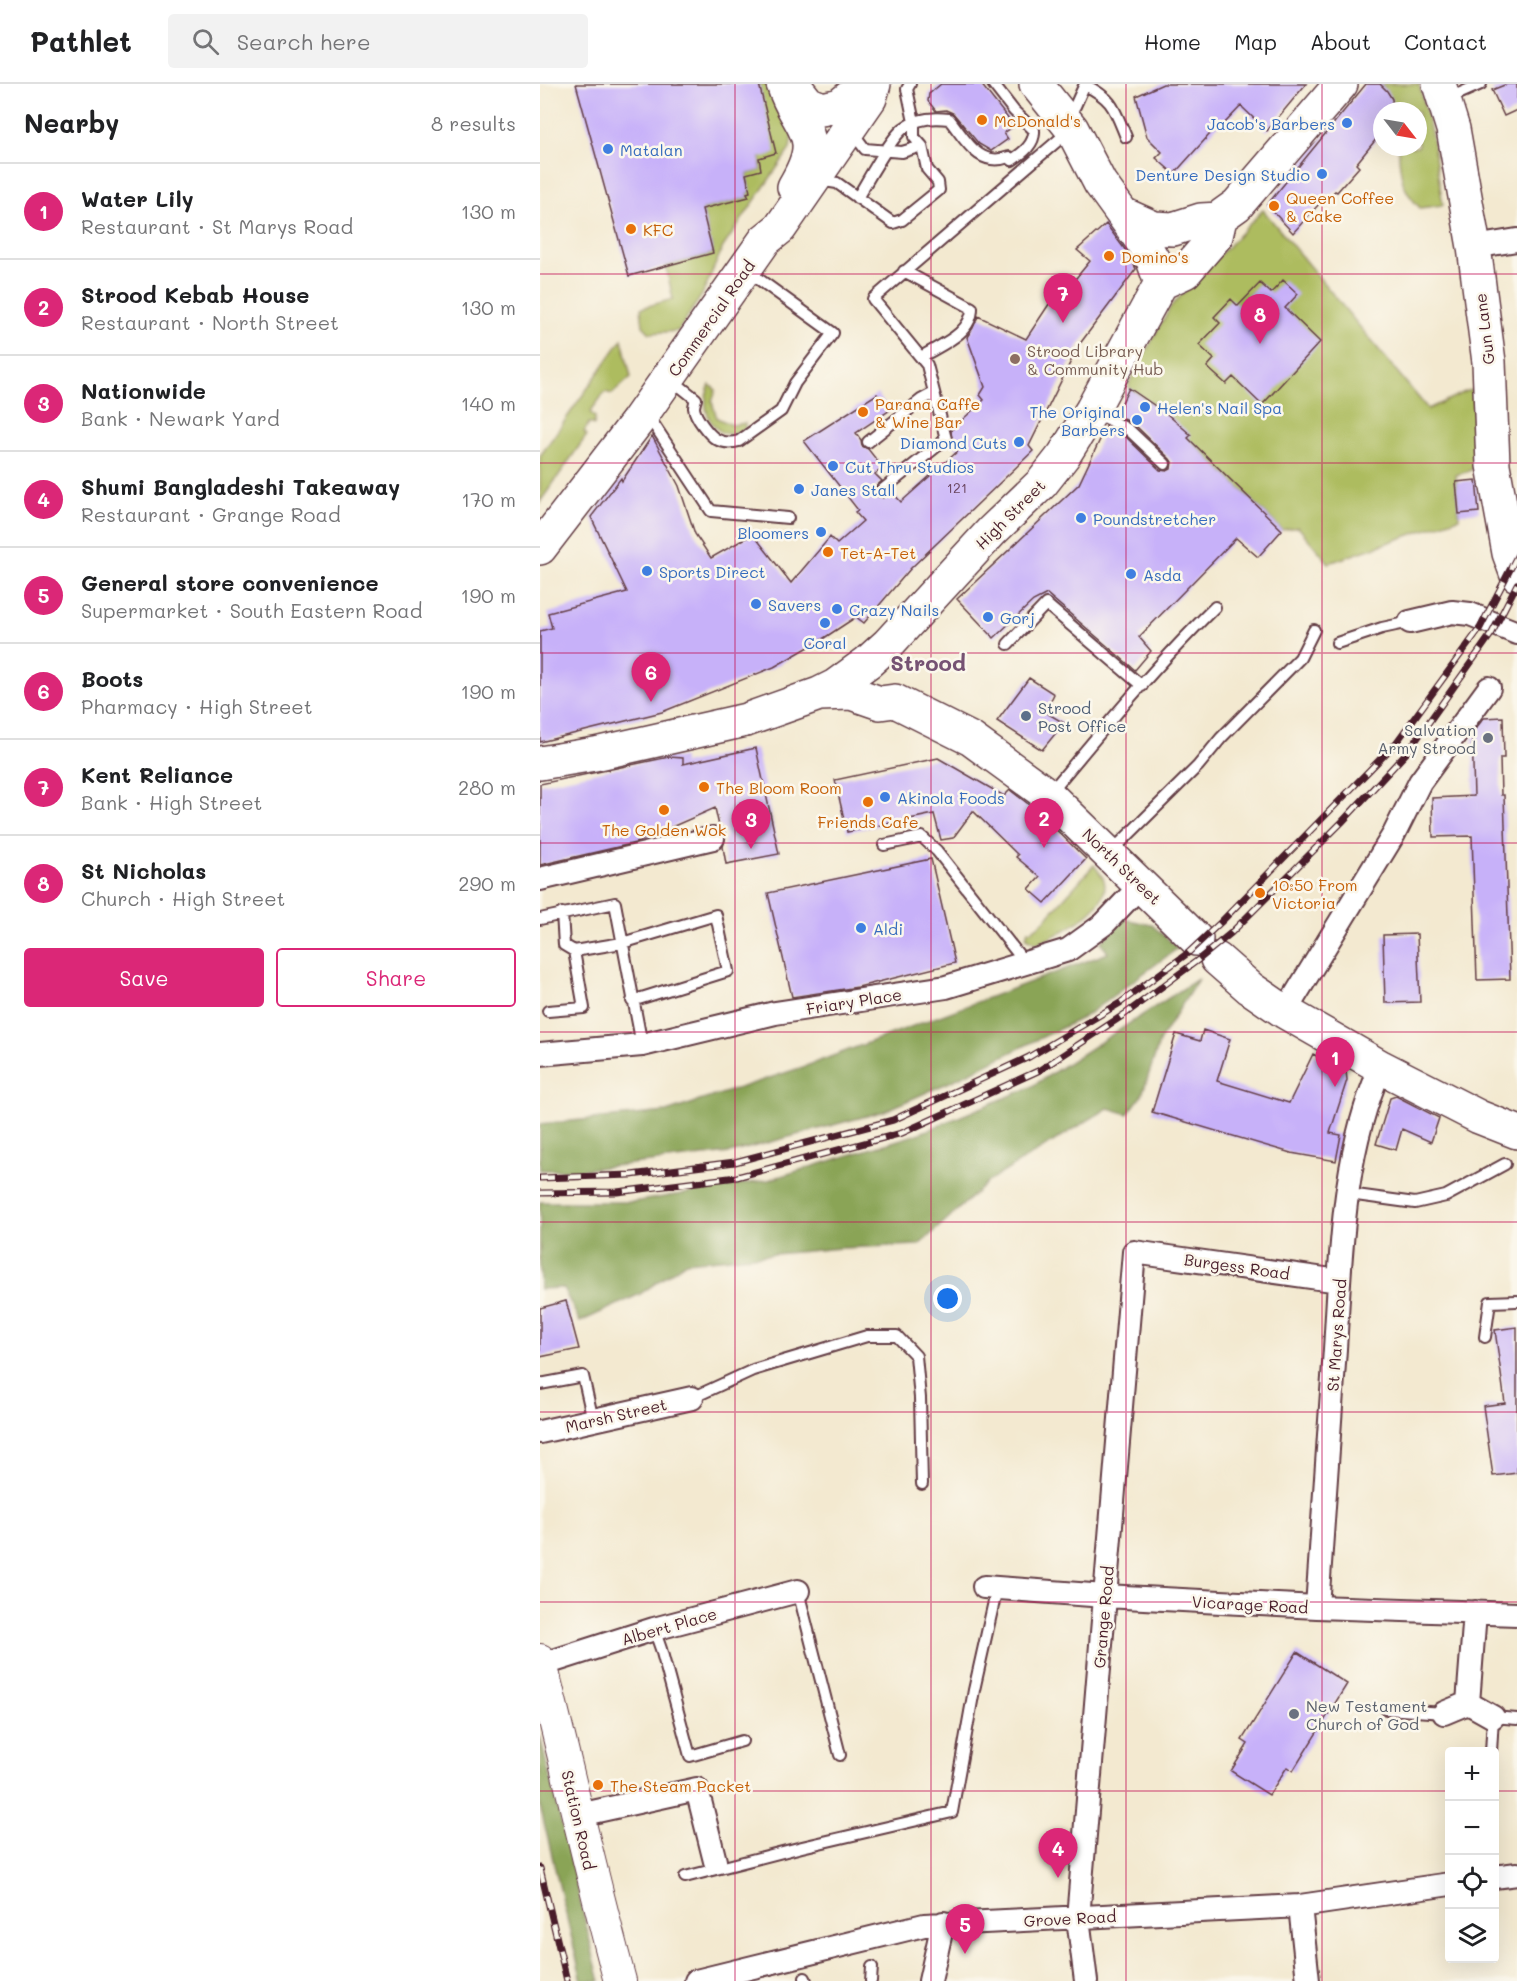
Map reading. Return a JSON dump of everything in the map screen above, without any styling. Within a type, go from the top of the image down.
[{"type":"main road","points":[[765,240],[770,222],[799,179],[809,154],[807,132],[783,84]]},
{"type":"main road","points":[[793,84],[808,103],[822,109],[840,105],[866,84]]},
{"type":"main road","name":"Commercial Road","points":[[540,548],[645,411],[765,240],[780,228],[870,98],[874,84]]},
{"type":"main road","points":[[1036,84],[1067,123],[1100,183],[1125,216],[1153,260],[1161,284],[1185,272],[1216,236],[1220,219]]},
{"type":"main road","points":[[1125,216],[1154,228],[1173,229],[1201,220],[1220,219],[1237,205],[1341,84]]},
{"type":"main road","name":"Gun Lane","points":[[1441,92],[1453,129],[1474,247],[1489,362],[1493,465],[1509,553],[1517,576]]},
{"type":"main road","name":"High Street","points":[[540,763],[595,754],[746,720],[819,694],[856,671],[888,644],[992,531],[1042,483],[1064,455],[1092,410],[1161,284]]},
{"type":"main road","points":[[888,644],[887,664],[894,685],[895,701]]},
{"type":"main road","name":"North Street","points":[[819,694],[851,693],[880,704],[895,701],[971,739],[1048,795],[1250,988],[1285,1012],[1381,1067],[1479,1117],[1517,1132]]},
{"type":"main road","name":"Station Road","points":[[541,1662],[595,1890],[620,1981]]},
{"type":"street","points":[[1474,247],[1517,240]]},
{"type":"street","points":[[1410,622],[1452,612],[1470,614],[1517,633]]},
{"type":"street","points":[[1285,1012],[1394,834],[1420,782],[1489,688]]},
{"type":"street","points":[[540,879],[713,838]]},
{"type":"street","name":"Friary Place","points":[[540,1054],[642,1045],[775,1013],[946,987],[1068,950],[1104,924],[1142,884]]},
{"type":"street","name":"St Marys Road","points":[[1317,1607],[1339,1281],[1348,1194],[1362,1118],[1381,1067]]},
{"type":"street","name":"Burgess Road","points":[[1134,1252],[1339,1281]]},
{"type":"street","name":"Grange Road","points":[[1086,1981],[1078,1918],[1134,1252]]},
{"type":"street","name":"Marsh Street","points":[[540,1432],[692,1398]]},
{"type":"street","name":"Vicarage Road","points":[[990,1587],[1105,1596],[1317,1607],[1517,1614]]},
{"type":"street","name":"Albert Place","points":[[541,1662],[798,1591]]},
{"type":"street","points":[[1468,1703],[1475,1612]]},
{"type":"street","points":[[1444,1713],[1468,1703]]},
{"type":"street","points":[[1468,1703],[1494,1717]]},
{"type":"street","points":[[579,1815],[697,1789],[715,1862]]},
{"type":"street","points":[[1499,1876],[1517,1874]]},
{"type":"street","name":"Grove Road","points":[[696,1981],[907,1928],[943,1923],[1300,1906],[1445,1885]]},
{"type":"street","points":[[1300,1906],[1308,1981]]},
{"type":"street","points":[[930,1981],[943,1923]]},
{"type":"lane","points":[[815,178],[837,183],[890,222],[897,223],[940,189],[938,182],[927,169],[922,146],[914,137],[914,122],[908,89],[910,84]]},
{"type":"lane","points":[[857,198],[902,130],[914,122],[936,117],[949,119],[978,155],[989,161],[1009,158],[1012,160],[1031,143],[1035,131],[993,84]]},
{"type":"lane","points":[[1441,92],[1481,84]]},
{"type":"lane","points":[[881,491],[946,439],[927,364],[873,299],[1067,123],[1085,85],[1105,96],[1116,113],[1126,137]]},
{"type":"lane","points":[[851,126],[854,136],[865,149],[902,152],[922,146]]},
{"type":"lane","points":[[669,378],[696,399],[694,407],[696,413],[711,434],[721,441],[740,441],[781,411],[795,383],[833,333],[745,270]]},
{"type":"lane","points":[[904,271],[972,308],[972,317],[963,331],[921,357]]},
{"type":"lane","points":[[868,442],[921,400],[934,393]]},
{"type":"lane","points":[[1092,410],[1129,430],[1165,464]]},
{"type":"lane","points":[[645,411],[711,511],[788,518]]},
{"type":"lane","points":[[1008,644],[1046,604],[1142,686]]},
{"type":"lane","points":[[1048,795],[1176,645],[1215,607]]},
{"type":"lane","points":[[1337,643],[1382,628],[1410,622]]},
{"type":"lane","points":[[1109,853],[1198,766],[1221,738],[1302,655],[1314,630]]},
{"type":"lane","points":[[884,845],[922,837],[938,851],[1026,964]]},
{"type":"lane","points":[[540,919],[615,903],[642,1045]]},
{"type":"lane","points":[[562,913],[564,945],[574,951],[622,943],[716,915],[728,971],[632,1001]]},
{"type":"lane","points":[[548,1011],[584,1008],[574,951]]},
{"type":"lane","points":[[1348,1194],[1415,1203],[1446,1196],[1505,1164]]},
{"type":"lane","points":[[1485,1337],[1490,1302],[1517,1301]]},
{"type":"lane","points":[[692,1398],[764,1367],[867,1336],[897,1336],[916,1356],[920,1398],[921,1484]]},
{"type":"lane","points":[[540,1384],[583,1376],[593,1420]]},
{"type":"lane","points":[[685,1877],[952,1812],[990,1587]]},
{"type":"lane","points":[[798,1591],[840,1755]]},
{"type":"lane","points":[[654,1629],[690,1756],[742,1742]]},
{"type":"lane","points":[[1386,1709],[1444,1713]]},
{"type":"lane","points":[[1491,1747],[1494,1717],[1517,1719]]},
{"type":"lane","points":[[871,1981],[872,1967]]},
{"type":"green space","points":[[758,84],[775,84],[792,135],[790,149],[723,247],[702,295],[678,331],[650,333],[643,326],[641,308],[673,299],[666,266],[713,253],[702,209],[749,197],[746,174],[761,170]]},
{"type":"green space","points":[[1380,84],[1419,84],[1424,102],[1392,102],[1386,90]]},
{"type":"green space","points":[[1427,116],[1443,205],[1420,208],[1408,193],[1401,173],[1399,156],[1427,156]]},
{"type":"green space","points":[[1263,210],[1428,409],[1473,390],[1476,464],[1471,470],[1456,475],[1459,518],[1329,563],[1298,527],[1282,530],[1195,445],[1180,445],[1174,421],[1129,388],[1129,383],[1171,306]]},
{"type":"green space","points":[[622,339],[631,377],[612,394],[605,392],[590,412],[595,417],[594,425],[589,423],[584,432],[587,435],[540,502],[540,456]]},
{"type":"green space","points":[[710,385],[716,390],[712,402],[717,418],[732,425],[745,423],[745,428],[728,434],[713,425],[706,406],[706,396]]},
{"type":"green space","points":[[1094,865],[1104,880],[1104,891],[1092,911],[1081,920],[1037,944],[1026,938],[1028,930],[1031,931],[1042,923]]},
{"type":"green space","points":[[1124,919],[1152,925],[1178,948],[1084,1017],[885,1111],[730,1153],[578,1170],[540,1170],[540,1124],[666,1112],[806,1066],[1108,953],[1101,942]]},
{"type":"green space","points":[[1198,979],[1160,1040],[1142,1095],[1128,1114],[1108,1108],[989,1181],[919,1245],[841,1248],[686,1262],[640,1294],[580,1322],[563,1288],[540,1289],[540,1202],[633,1202],[768,1180],[918,1134],[1031,1087]]},
{"type":"green space","points":[[540,1736],[600,1981],[582,1981],[540,1806]]},
{"type":"building","points":[[576,84],[759,84],[776,153],[759,158],[761,170],[746,174],[749,197],[702,209],[713,253],[629,276]]},
{"type":"building","name":"McDonald's","points":[[941,84],[981,84],[1014,126],[1004,133],[1008,139],[991,151],[979,144],[953,113],[946,110],[936,111],[928,101],[929,94]]},
{"type":"building","points":[[1163,84],[1306,84],[1267,131],[1241,106],[1222,126],[1219,124],[1174,174],[1156,158],[1162,152],[1147,137],[1136,96]]},
{"type":"building","points":[[1366,84],[1380,84],[1387,91],[1392,102],[1373,102],[1373,143],[1356,164],[1359,167],[1337,192],[1335,191],[1330,196],[1328,194],[1293,233],[1267,205]]},
{"type":"building","points":[[1507,84],[1517,84],[1517,110],[1504,116],[1492,90]]},
{"type":"building","points":[[1106,224],[1136,269],[1079,345],[1029,446],[1033,451],[911,568],[864,623],[856,617],[774,667],[662,712],[540,742],[540,631],[552,628],[548,613],[627,592],[591,517],[621,478],[622,481],[652,436],[679,486],[695,534],[711,558],[753,534],[791,583],[830,537],[837,544],[863,521],[855,512],[858,510],[804,441],[877,394],[890,410],[856,433],[862,446],[868,449],[883,468],[875,474],[882,481],[874,488],[875,495],[883,498],[892,492],[901,502],[959,450],[952,443],[951,430],[984,400],[980,395],[985,387],[967,337],[978,316],[1026,339],[1061,286],[1067,289],[1090,261],[1077,250]]},
{"type":"building","points":[[1283,280],[1298,294],[1285,308],[1320,342],[1262,405],[1233,377],[1226,384],[1207,367],[1214,359],[1199,345],[1220,323],[1214,317],[1231,299],[1238,306],[1260,283],[1271,293]]},
{"type":"building","points":[[1129,388],[1167,414],[1191,435],[1188,438],[1282,530],[1258,557],[1236,538],[1139,637],[1151,651],[1135,670],[1047,594],[1033,601],[994,638],[957,599],[1079,484],[1106,427],[1125,436],[1160,470],[1171,469],[1170,459],[1134,424],[1116,415]]},
{"type":"building","points":[[1476,480],[1479,512],[1459,514],[1456,482]]},
{"type":"building","name":"Strood Post Office","points":[[1029,678],[1054,694],[1045,712],[1064,723],[1042,750],[997,721]]},
{"type":"building","points":[[1503,717],[1504,758],[1500,758],[1501,795],[1504,795],[1510,979],[1477,980],[1472,836],[1433,837],[1432,798],[1474,796],[1472,733],[1484,718]]},
{"type":"building","points":[[756,748],[779,854],[726,864],[723,847],[726,835],[719,826],[715,808],[635,843],[540,865],[540,784],[669,757],[683,758],[683,764]]},
{"type":"building","points":[[938,758],[1004,796],[1010,790],[1036,810],[1086,859],[1045,903],[1029,889],[1040,877],[1016,857],[1018,855],[973,811],[953,838],[941,840],[934,814],[847,832],[835,780]]},
{"type":"building","name":"Aldi","points":[[931,859],[955,963],[858,987],[792,997],[768,893]]},
{"type":"building","points":[[1417,934],[1420,1002],[1385,1003],[1383,935]]},
{"type":"building","points":[[1203,1030],[1230,1039],[1217,1081],[1289,1103],[1313,1054],[1346,1071],[1347,1080],[1330,1133],[1341,1135],[1336,1161],[1291,1153],[1152,1112],[1176,1034],[1200,1041]]},
{"type":"building","points":[[1396,1096],[1439,1118],[1431,1142],[1402,1129],[1396,1150],[1376,1144],[1390,1098]]},
{"type":"building","points":[[566,1301],[579,1349],[540,1357],[540,1308]]},
{"type":"building","points":[[1517,1327],[1517,1473],[1493,1476],[1483,1406],[1505,1403],[1495,1330]]},
{"type":"building","name":"New Testament Church of God","points":[[1297,1652],[1347,1684],[1293,1771],[1287,1767],[1269,1795],[1231,1771],[1248,1744],[1242,1740]]},
{"type":"railway","points":[[540,1178],[631,1175],[735,1162],[893,1120],[1029,1057],[1120,1003],[1188,953],[1221,922],[1396,743],[1480,628],[1517,556]]},
{"type":"railway","points":[[540,1193],[617,1192],[737,1177],[902,1133],[1040,1070],[1125,1014],[1231,933],[1342,822],[1409,750],[1492,633],[1517,584]]},
{"type":"railway","points":[[540,1868],[567,1981]]},
{"type":"place","name":"McDonald's","points":[[982,120]]},
{"type":"place","name":"Jacob's Barbers","points":[[1347,123]]},
{"type":"place","name":"Matalan","points":[[608,149]]},
{"type":"place","name":"Denture Design Studio","points":[[1322,174]]},
{"type":"place","name":"Queen Coffee & Cake","points":[[1274,206]]},
{"type":"place","name":"KFC","points":[[631,229]]},
{"type":"place","name":"Domino's","points":[[1109,256]]},
{"type":"place","name":"Kent Reliance","points":[[1063,323]]},
{"type":"place","name":"St Nicholas","points":[[1260,344]]},
{"type":"place","name":"Strood Library & Community Hub","points":[[1015,359]]},
{"type":"place","name":"Helen's Nail Spa","points":[[1145,407]]},
{"type":"place","name":"Parana Caffe & Wine Bar","points":[[863,412]]},
{"type":"place","name":"The Original Barbers","points":[[1137,420]]},
{"type":"place","name":"Diamond Cuts","points":[[1019,442]]},
{"type":"place","name":"Cut Thru Studios","points":[[833,466]]},
{"type":"place","name":"Janes Stall","points":[[799,489]]},
{"type":"place","name":"Poundstretcher","points":[[1081,518]]},
{"type":"place","name":"Bloomers","points":[[821,532]]},
{"type":"place","name":"Tet-A-Tet","points":[[828,552]]},
{"type":"place","name":"Sports Direct","points":[[647,571]]},
{"type":"place","name":"Asda","points":[[1131,574]]},
{"type":"place","name":"Savers","points":[[756,604]]},
{"type":"place","name":"Crazy Nails","points":[[837,609]]},
{"type":"place","name":"Gorj","points":[[988,617]]},
{"type":"place","name":"Coral","points":[[825,623]]},
{"type":"place","name":"Boots","points":[[651,702]]},
{"type":"place","name":"Strood Post Office","points":[[1026,716]]},
{"type":"place","name":"Salvation Army Strood","points":[[1488,738]]},
{"type":"place","name":"The Bloom Room","points":[[704,787]]},
{"type":"place","name":"Akinola Foods","points":[[885,797]]},
{"type":"place","name":"Friends Cafe","points":[[868,802]]},
{"type":"place","name":"The Golden Wok","points":[[664,810]]},
{"type":"place","name":"Strood Kebab House","points":[[1044,848]]},
{"type":"place","name":"Nationwide","points":[[751,849]]},
{"type":"place","name":"10:50 From Victoria","points":[[1260,893]]},
{"type":"place","name":"Aldi","points":[[861,928]]},
{"type":"place","name":"Water Lily","points":[[1335,1087]]},
{"type":"place","name":"New Testament Church of God","points":[[1294,1714]]},
{"type":"place","name":"The Steam Packet","points":[[598,1785]]},
{"type":"place","name":"Shumi Bangladeshi Takeaway","points":[[1058,1878]]},
{"type":"place","name":"General store convenience","points":[[965,1954]]},
{"type":"district","name":"Strood","points":[[928,662]]}]
